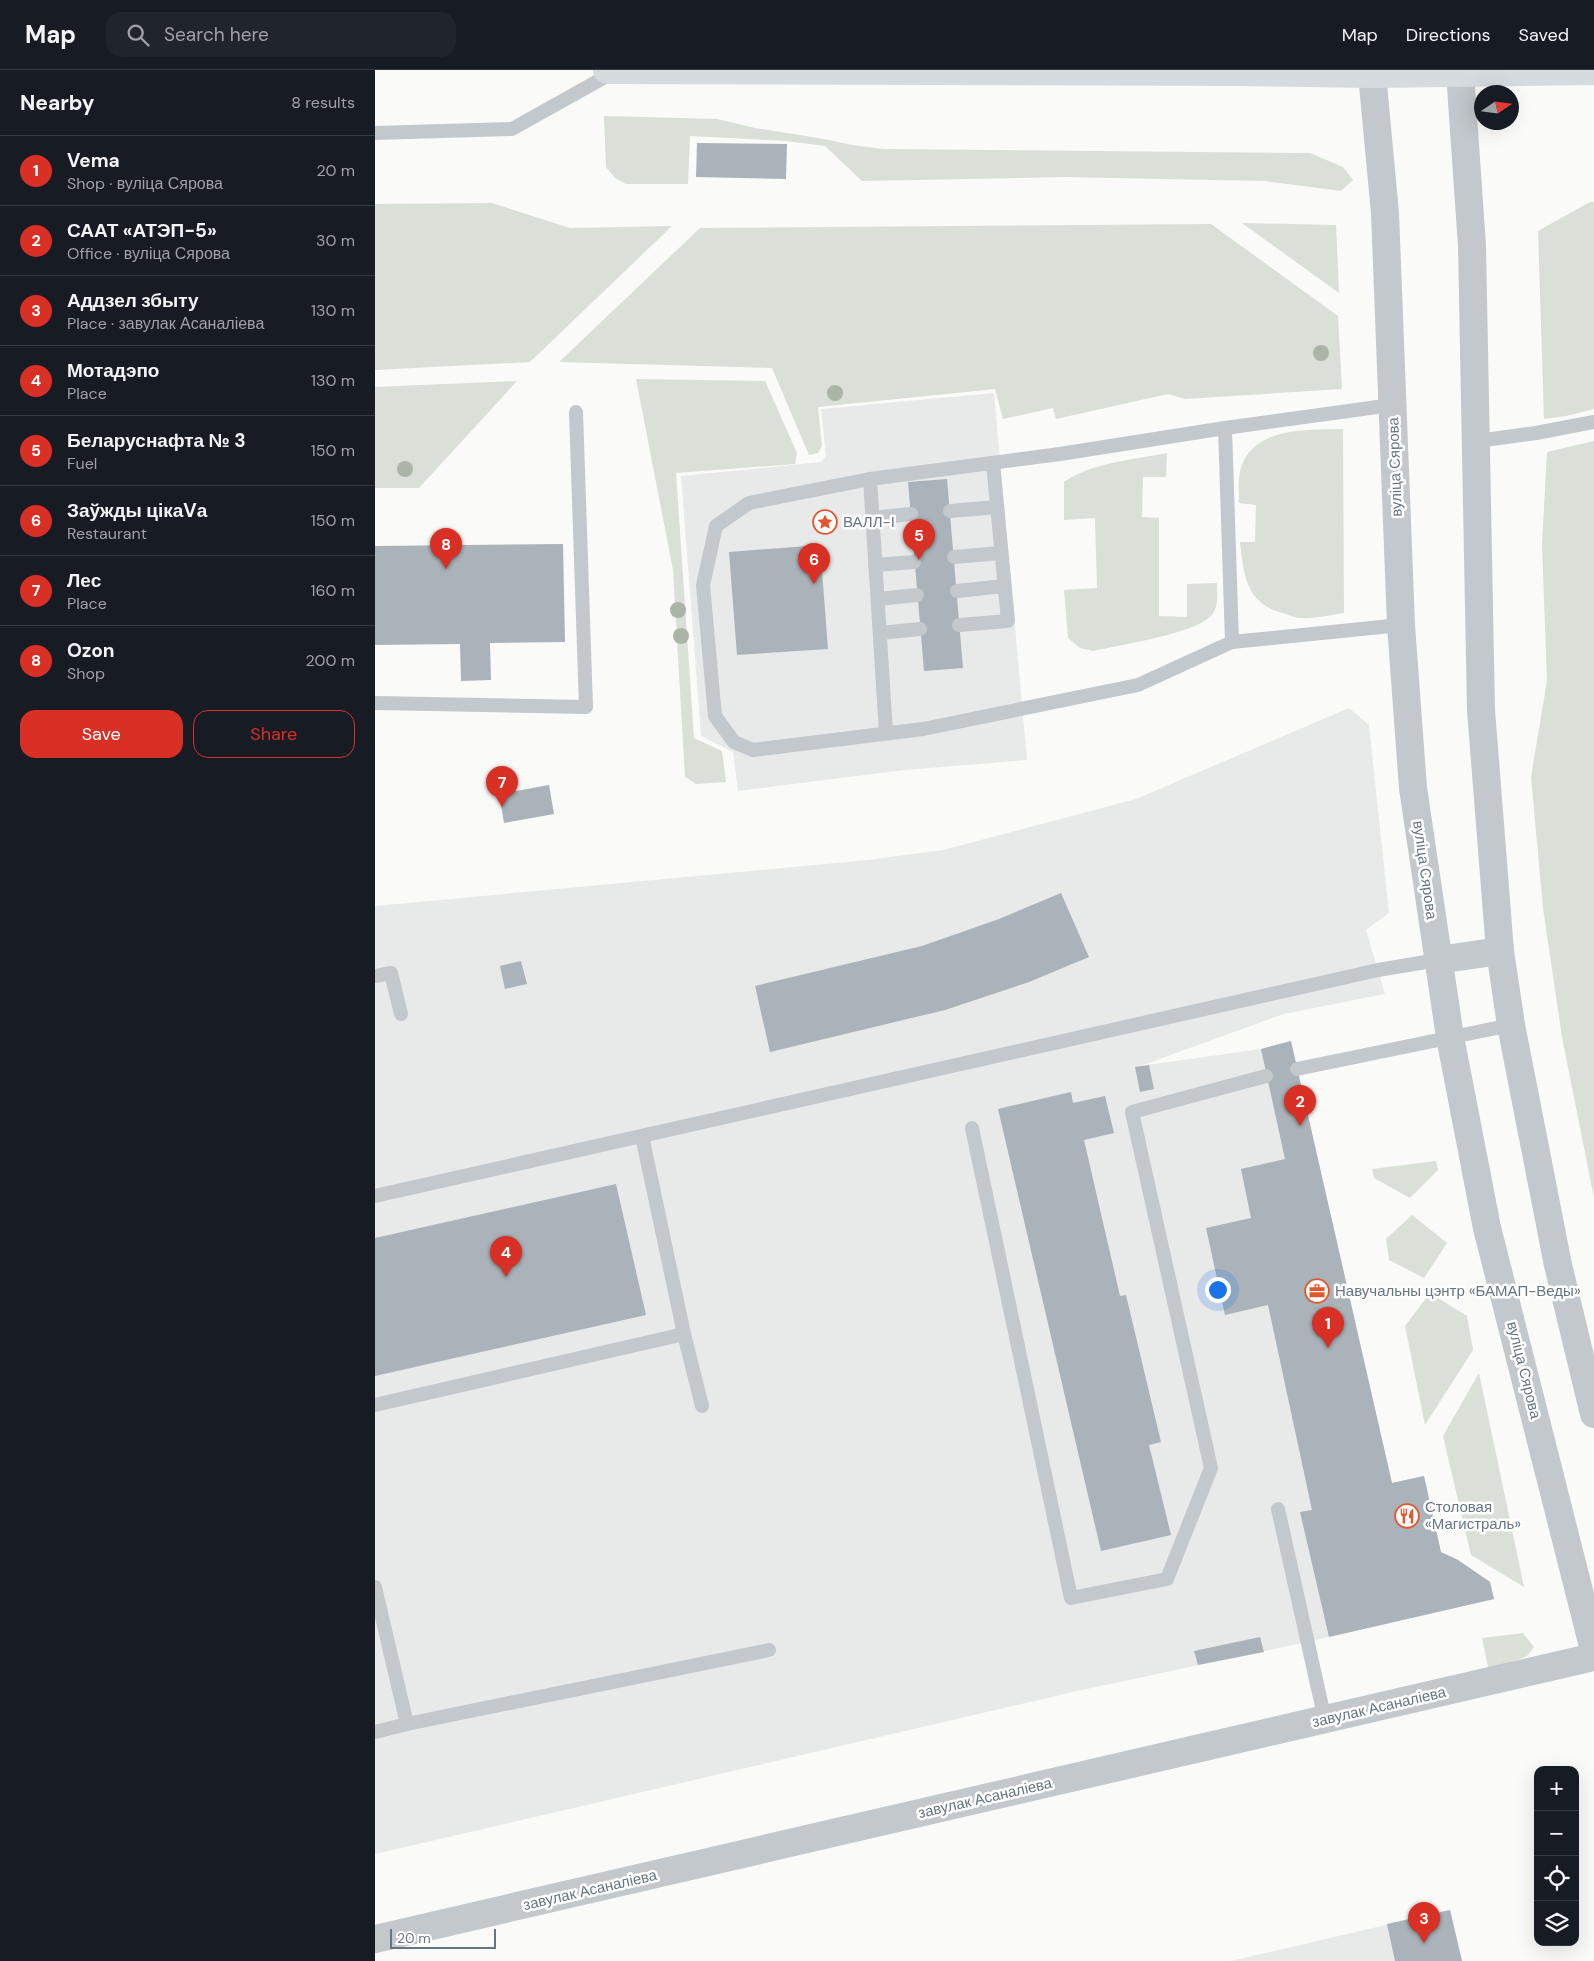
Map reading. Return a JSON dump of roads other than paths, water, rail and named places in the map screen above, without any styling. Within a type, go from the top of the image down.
[{"type":"main road","points":[[607,70],[1373,74],[1594,71]]},
{"type":"street","points":[[1461,72],[1471,236],[1477,441],[1481,710],[1500,951],[1511,1025],[1558,1265],[1594,1414]]},
{"type":"street","name":"вуліца Сярова","points":[[1373,74],[1385,213],[1401,625],[1413,788],[1450,1037],[1487,1228],[1594,1650]]},
{"type":"street","points":[[1438,960],[1500,951]]},
{"type":"street","name":"завулак Асаналіева","points":[[375,1939],[1594,1657]]},
{"type":"lane","points":[[375,133],[512,129],[618,70]]},
{"type":"lane","points":[[1392,406],[870,479],[749,503],[716,526],[703,585],[715,716],[734,742],[753,750],[923,729],[1138,685],[1232,642],[1401,625]]},
{"type":"lane","points":[[375,703],[586,707],[576,412]]},
{"type":"lane","points":[[1477,441],[1537,433],[1594,422]]},
{"type":"lane","points":[[1225,428],[1232,642]]},
{"type":"lane","points":[[959,625],[1008,621],[993,462]]},
{"type":"lane","points":[[870,479],[886,733]]},
{"type":"lane","points":[[950,511],[997,507]]},
{"type":"lane","points":[[872,518],[911,514]]},
{"type":"lane","points":[[954,558],[1001,553]]},
{"type":"lane","points":[[875,565],[914,562]]},
{"type":"lane","points":[[957,591],[1004,586]]},
{"type":"lane","points":[[878,600],[917,595]]},
{"type":"lane","points":[[880,633],[920,629]]},
{"type":"lane","points":[[375,1196],[1378,970],[1438,960]]},
{"type":"lane","points":[[375,976],[391,973],[401,1014]]},
{"type":"lane","points":[[1297,1069],[1511,1025]]},
{"type":"lane","points":[[973,1128],[1071,1598],[1167,1579],[1211,1468],[1132,1112],[1266,1076]]},
{"type":"lane","points":[[642,1136],[684,1334],[702,1406]]},
{"type":"lane","points":[[375,1405],[684,1334]]},
{"type":"lane","points":[[1278,1509],[1325,1720]]},
{"type":"lane","points":[[375,1587],[407,1724]]},
{"type":"lane","points":[[375,1732],[769,1650]]},
{"type":"place","name":"ВАЛЛ-І","points":[[825,522]]},
{"type":"place","name":"Беларуснафта № 3","points":[[919,560]]},
{"type":"place","name":"Ozon","points":[[446,569]]},
{"type":"place","name":"Заўжды цікаVа","points":[[814,584]]},
{"type":"place","name":"Лес","points":[[502,807]]},
{"type":"place","name":"СААТ «АТЭП-5»","points":[[1300,1126]]},
{"type":"place","name":"Мотадэпо","points":[[506,1277]]},
{"type":"place","name":"Навучальны цэнтр «БАМАП-Веды»","points":[[1317,1291]]},
{"type":"place","name":"Vema","points":[[1328,1348]]},
{"type":"place","name":"Столовая «Магистраль»","points":[[1407,1516]]},
{"type":"place","name":"Аддзел збыту","points":[[1424,1943]]}]
